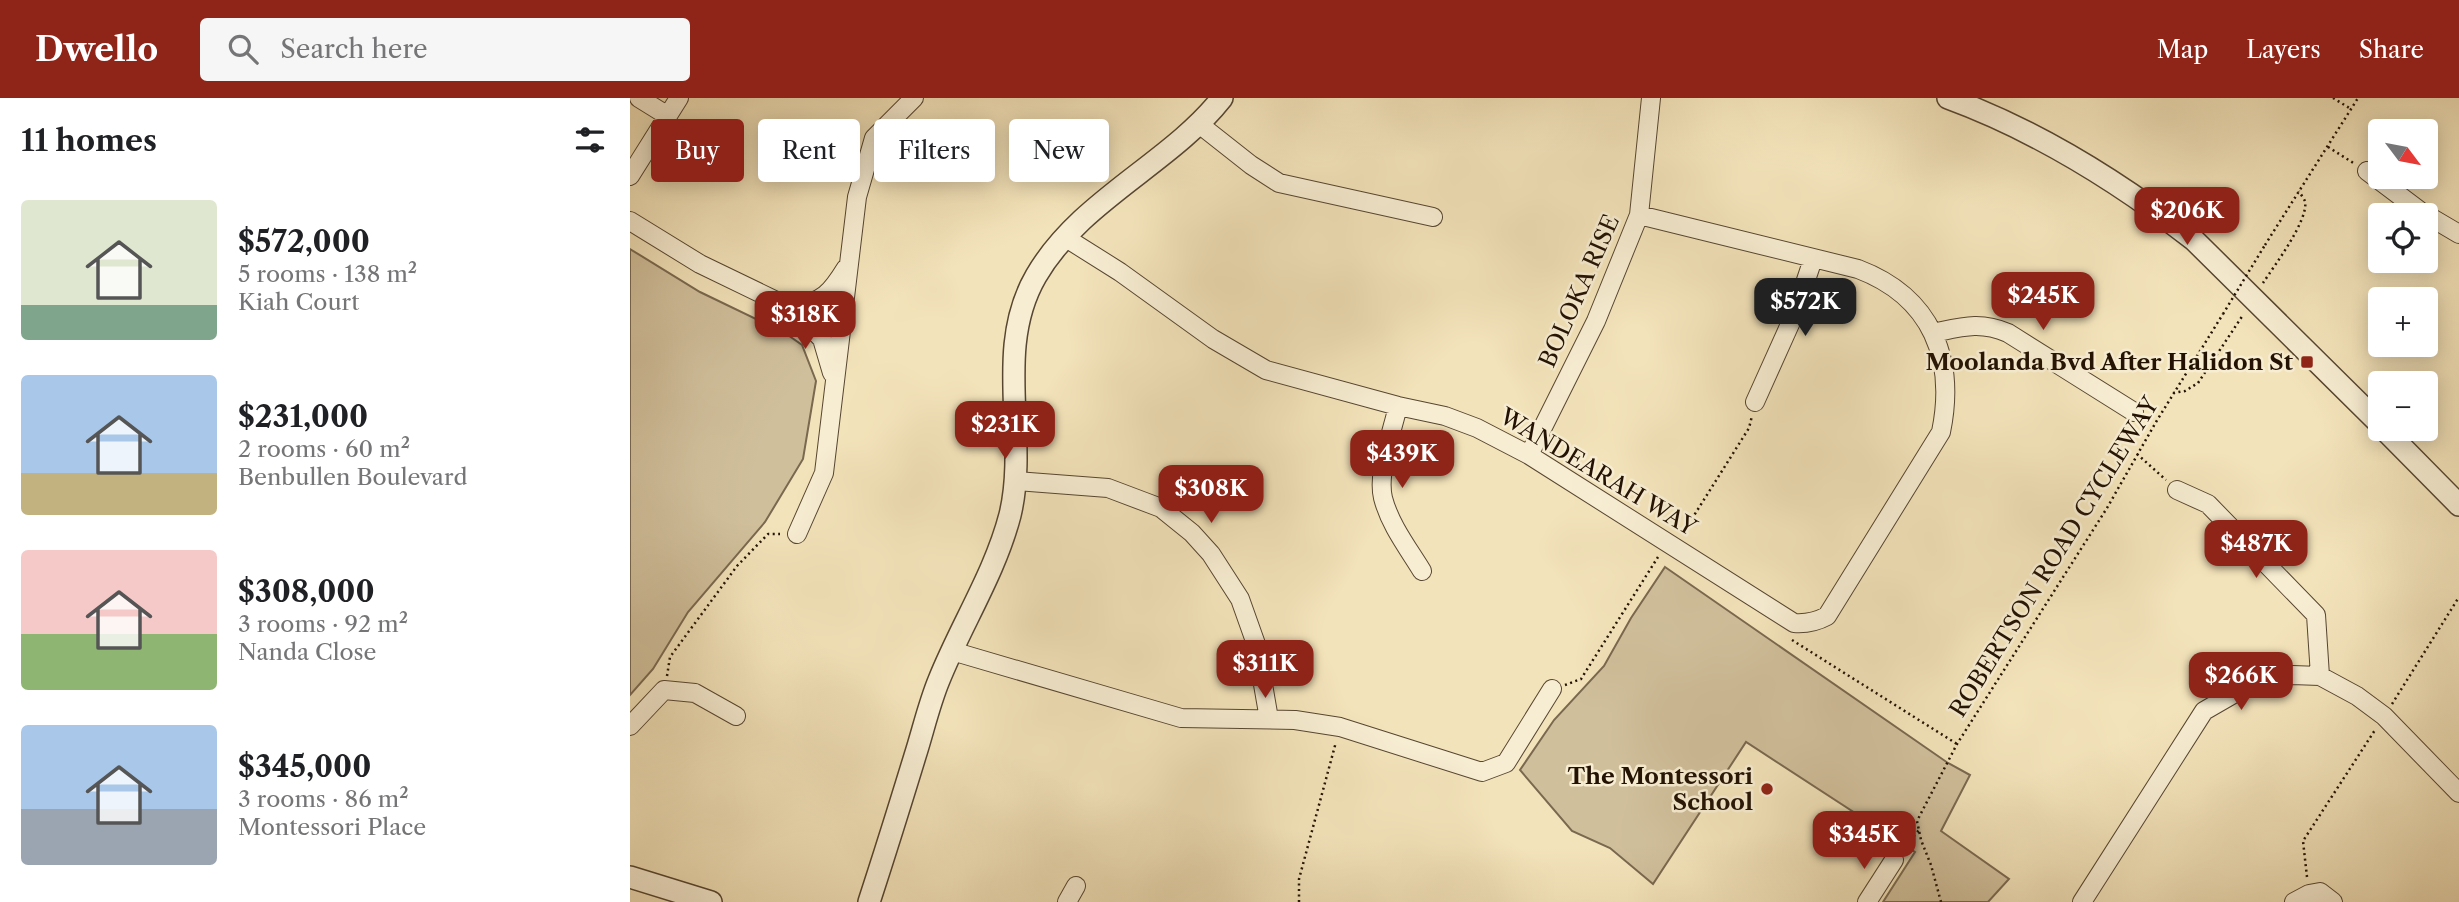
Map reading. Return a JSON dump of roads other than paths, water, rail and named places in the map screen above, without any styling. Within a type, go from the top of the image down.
[{"type":"street","points":[[639,98],[668,116]]},
{"type":"street","points":[[630,176],[678,98]]},
{"type":"street","points":[[797,534],[824,473],[857,197],[874,138],[914,98]]},
{"type":"street","points":[[1203,127],[1222,98]]},
{"type":"street","points":[[879,902],[957,652],[1002,541],[1021,481],[1013,360],[1020,313],[1027,293],[1038,273],[1120,187],[1203,127],[1233,98]]},
{"type":"street","name":"BOLOKA RISE","points":[[1529,455],[1597,321],[1639,215],[1651,98]]},
{"type":"street","points":[[1948,98],[2056,146],[2127,190],[2161,215],[2194,240],[2368,412]]},
{"type":"street","points":[[1982,98],[2067,139],[2182,214],[2368,394]]},
{"type":"street","points":[[1203,127],[1251,165],[1279,183],[1433,217]]},
{"type":"street","points":[[2367,171],[2420,211],[2459,234]]},
{"type":"street","name":"WANDEARAH WAY","points":[[1070,240],[1213,339],[1266,370],[1456,420],[1477,428],[1529,455],[1794,623],[1805,624],[1827,615],[1941,432],[1947,386],[1940,350],[1933,333],[1894,287],[1877,277],[1639,215]]},
{"type":"street","points":[[630,220],[700,264],[793,309],[822,340],[834,383]]},
{"type":"street","points":[[1755,402],[1795,313],[1812,259]]},
{"type":"street","points":[[793,309],[811,304],[831,292],[849,262]]},
{"type":"street","points":[[1933,333],[1973,325],[1992,326],[2008,333],[2134,412]]},
{"type":"street","points":[[1398,406],[1385,460],[1383,497],[1392,522],[1422,571]]},
{"type":"street","points":[[2396,441],[2459,505]]},
{"type":"street","points":[[2414,441],[2459,488]]},
{"type":"street","points":[[1021,481],[1108,488],[1161,508],[1192,533],[1211,554],[1240,598],[1256,644],[1269,719]]},
{"type":"street","points":[[2177,490],[2208,504],[2316,615],[2320,676]]},
{"type":"street","points":[[957,652],[1181,718],[1295,720],[1340,727],[1482,772],[1506,763],[1552,689]]},
{"type":"street","points":[[869,902],[931,702],[957,652]]},
{"type":"street","points":[[2082,902],[2204,711],[2249,685],[2292,675],[2320,676],[2357,696],[2384,716],[2459,793]]},
{"type":"street","points":[[630,726],[664,690],[695,693],[736,716]]},
{"type":"street","points":[[1867,902],[1894,860]]},
{"type":"street","points":[[630,877],[711,902]]},
{"type":"street","points":[[1067,902],[1076,886]]},
{"type":"street","points":[[630,890],[668,902]]},
{"type":"street","points":[[2301,898],[2320,892],[2333,902]]},
{"type":"place","name":"Moolanda Bvd After Halidon St","points":[[2307,362]]},
{"type":"place","name":"The Montessori School","points":[[1767,789]]}]
